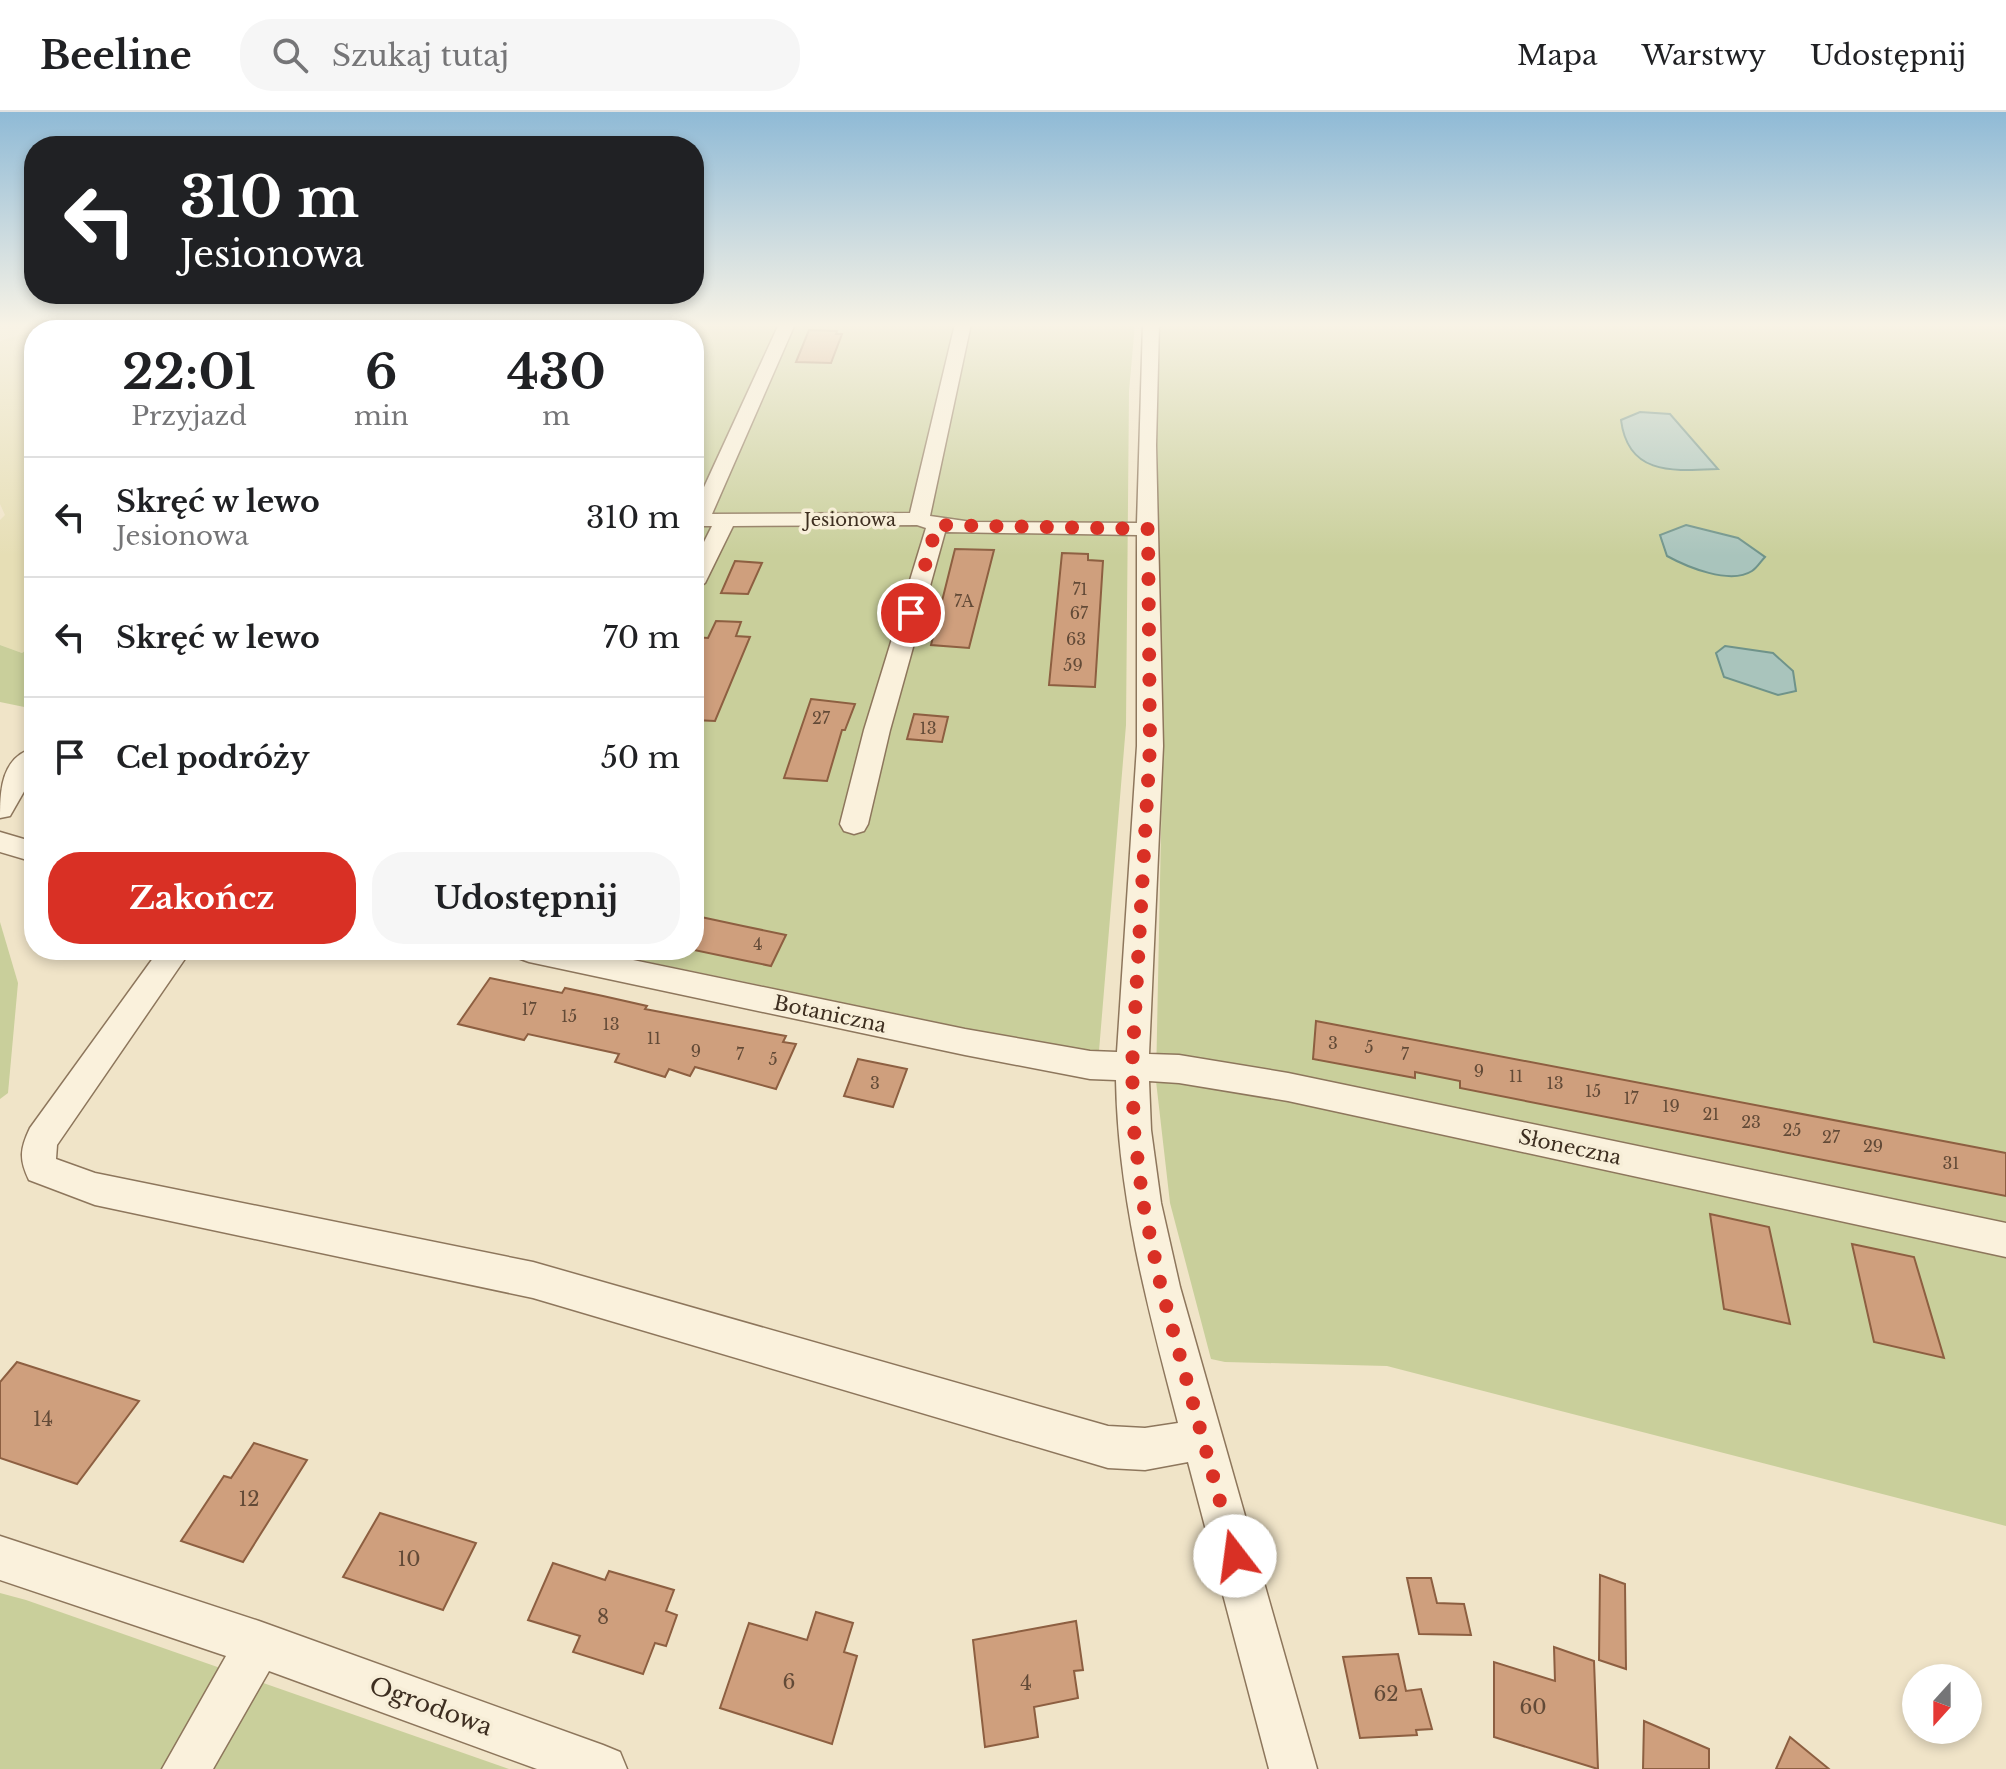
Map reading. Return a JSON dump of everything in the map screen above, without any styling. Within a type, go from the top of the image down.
[{"type":"street","points":[[704,505],[751,401]]},
{"type":"street","points":[[854,824],[928,522],[949,401]]},
{"type":"street","points":[[1148,401],[1150,746],[1132,1067],[1134,1130],[1143,1203],[1161,1287],[1293,1769]]},
{"type":"street","name":"Jesionowa","points":[[704,520],[928,522],[1148,529]]},
{"type":"street","points":[[704,563],[725,521]]},
{"type":"street","points":[[0,809],[15,779],[24,769]]},
{"type":"street","points":[[0,842],[24,849]]},
{"type":"street","points":[[169,960],[49,1127],[37,1154],[41,1169],[95,1189],[533,1280],[1108,1447],[1145,1449],[1204,1439]]},
{"type":"street","name":"Botaniczna","points":[[576,960],[965,1042],[1090,1065],[1132,1067]]},
{"type":"street","name":"Słoneczna","points":[[1132,1067],[1179,1069],[1288,1087],[2006,1240]]},
{"type":"street","name":"Ogrodowa","points":[[0,1558],[259,1644],[603,1769]]},
{"type":"street","points":[[186,1769],[259,1644]]},
{"type":"shaded area","points":[[0,401],[24,401],[22,653],[0,645],[0,520],[5,515],[0,504]]},
{"type":"green space","points":[[704,401],[1129,401],[1126,725],[1099,1051],[1090,1054],[639,960],[704,960]]},
{"type":"green space","points":[[1156,401],[2006,401],[2006,1526],[1387,1366],[1225,1362],[1211,1359],[1170,1203],[1156,1081],[1163,733]]},
{"type":"green space","points":[[0,645],[24,652],[24,707],[0,702]]},
{"type":"green space","points":[[0,922],[18,983],[8,1093],[0,1099]]},
{"type":"green space","points":[[0,1593],[26,1600],[509,1769],[0,1769]]},
{"type":"water","points":[[1640,412],[1670,414],[1718,469],[1670,469],[1643,461],[1625,438],[1621,420]]},
{"type":"water","points":[[1686,525],[1738,538],[1765,557],[1752,571],[1743,575],[1709,573],[1686,565],[1667,556],[1660,535]]},
{"type":"water","points":[[1725,646],[1773,653],[1793,671],[1796,691],[1778,695],[1724,677],[1716,653]]},
{"type":"building","points":[[955,549],[994,550],[969,648],[931,645]]},
{"type":"building","points":[[1062,553],[1088,554],[1088,560],[1103,561],[1095,687],[1049,685]]},
{"type":"building","points":[[735,561],[762,563],[748,594],[721,593]]},
{"type":"building","points":[[716,621],[741,622],[736,636],[750,637],[715,721],[704,720],[704,638],[708,638]]},
{"type":"building","points":[[811,699],[855,704],[845,730],[842,730],[827,781],[784,778]]},
{"type":"building","points":[[914,714],[948,717],[942,742],[907,739]]},
{"type":"building","points":[[704,918],[786,935],[771,966],[704,952]]},
{"type":"building","points":[[490,978],[562,993],[565,988],[603,996],[647,1006],[645,1009],[786,1036],[783,1042],[796,1044],[776,1089],[695,1067],[690,1076],[669,1069],[665,1077],[615,1062],[619,1054],[528,1034],[524,1040],[458,1024]]},
{"type":"building","points":[[1316,1021],[2006,1153],[2006,1196],[1460,1088],[1460,1081],[1415,1072],[1415,1078],[1313,1059]]},
{"type":"building","points":[[858,1059],[907,1069],[893,1107],[844,1096]]},
{"type":"building","points":[[1710,1214],[1769,1227],[1790,1324],[1724,1309]]},
{"type":"building","points":[[1852,1244],[1914,1257],[1944,1358],[1874,1342]]},
{"type":"building","points":[[17,1362],[139,1401],[77,1484],[0,1458],[0,1382]]},
{"type":"building","points":[[254,1443],[307,1460],[243,1562],[181,1541],[224,1476],[231,1478]]},
{"type":"building","points":[[380,1513],[476,1543],[443,1610],[343,1577]]},
{"type":"building","points":[[553,1563],[605,1580],[609,1571],[674,1590],[666,1611],[677,1615],[666,1646],[655,1643],[643,1674],[573,1652],[580,1636],[528,1620]]},
{"type":"building","points":[[1600,1575],[1625,1584],[1626,1669],[1599,1660]]},
{"type":"building","points":[[1407,1578],[1431,1578],[1437,1603],[1464,1604],[1471,1635],[1419,1634]]},
{"type":"building","points":[[816,1612],[853,1623],[844,1652],[857,1656],[832,1744],[720,1708],[749,1623],[807,1640]]},
{"type":"building","points":[[1076,1621],[1083,1670],[1074,1671],[1078,1698],[1034,1707],[1038,1737],[985,1747],[973,1640]]},
{"type":"building","points":[[1554,1647],[1594,1661],[1598,1769],[1494,1737],[1494,1662],[1555,1681]]},
{"type":"building","points":[[1398,1654],[1406,1691],[1421,1689],[1432,1729],[1416,1730],[1417,1735],[1360,1738],[1343,1657]]},
{"type":"building","points":[[1644,1721],[1709,1749],[1709,1769],[1643,1769]]},
{"type":"building","points":[[1790,1737],[1829,1769],[1776,1769]]},
{"type":"route","points":[[911,613],[937,525],[1148,529],[1150,746],[1132,1067],[1134,1130],[1143,1203],[1161,1287],[1235,1556]]}]
